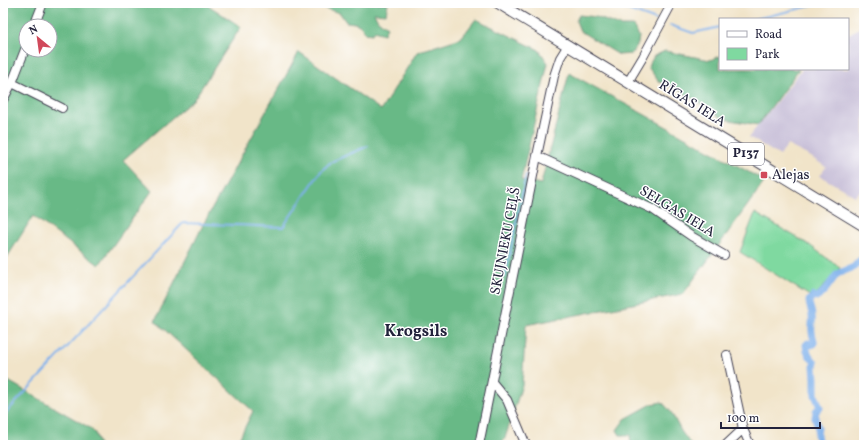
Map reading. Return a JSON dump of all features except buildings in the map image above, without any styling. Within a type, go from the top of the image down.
[{"type":"main road","name":"P137","points":[[498,3],[628,82]]},
{"type":"main road","name":"RĪGAS IELA","points":[[628,82],[864,226]]},
{"type":"street","points":[[37,18],[43,3]]},
{"type":"street","points":[[628,82],[672,3]]},
{"type":"street","name":"SKUJNIEKU CEĻŠ","points":[[479,445],[556,69],[560,58],[568,45]]},
{"type":"street","points":[[3,100],[12,83],[22,58]]},
{"type":"street","points":[[12,83],[62,108]]},
{"type":"street","name":"SELGAS IELA","points":[[537,156],[652,209],[691,236],[724,255]]},
{"type":"street","points":[[727,355],[743,430],[750,445]]},
{"type":"street","points":[[492,382],[507,400],[526,445]]},
{"type":"street","points":[[726,445],[743,430]]},
{"type":"shaded area","points":[[864,25],[864,187],[855,196],[820,176],[826,167],[811,157],[787,145],[780,156],[749,137],[801,70],[849,70],[849,34]]},
{"type":"green space","points":[[3,3],[205,3],[241,27],[194,99],[123,160],[152,191],[99,265],[33,216],[3,264]]},
{"type":"green space","points":[[322,3],[388,3],[386,14],[374,13],[378,20],[387,27],[384,34],[374,31],[372,34],[365,33],[358,24],[346,22],[340,13],[323,8]]},
{"type":"green space","points":[[579,15],[596,17],[620,26],[633,26],[639,36],[638,44],[631,54],[619,55],[580,31],[576,21]]},
{"type":"green space","points":[[476,19],[539,50],[548,63],[521,180],[541,184],[569,73],[765,181],[683,294],[526,325],[522,385],[505,438],[500,445],[236,445],[253,411],[155,321],[204,223],[299,52],[381,110],[417,52],[461,38]]},
{"type":"green space","points":[[665,51],[710,60],[719,56],[719,70],[798,70],[758,125],[724,119],[675,87],[659,82],[648,67],[654,56]]},
{"type":"green space","points":[[755,213],[808,244],[840,268],[813,298],[740,252]]},
{"type":"green space","points":[[3,378],[90,428],[95,433],[99,445],[3,445]]},
{"type":"green space","points":[[662,402],[671,412],[681,431],[691,445],[631,445],[630,435],[620,435],[617,430],[625,419],[652,404]]},
{"type":"waterway","points":[[609,3],[656,20]]},
{"type":"waterway","points":[[759,18],[824,3]]},
{"type":"waterway","points":[[670,25],[693,33],[719,27]]},
{"type":"waterway","points":[[3,416],[183,223],[283,227],[321,171],[331,162],[368,146]]},
{"type":"waterway","points":[[505,277],[526,175]]},
{"type":"waterway","points":[[819,445],[817,435],[818,428],[815,418],[816,411],[820,407],[815,395],[815,362],[811,358],[806,345],[808,343],[811,345],[814,344],[812,334],[812,314],[809,301],[813,296],[818,297],[837,274],[854,267],[864,258]]},
{"type":"place","name":"Alejas","points":[[764,175]]},
{"type":"district","name":"Krogsils","points":[[416,332]]}]
